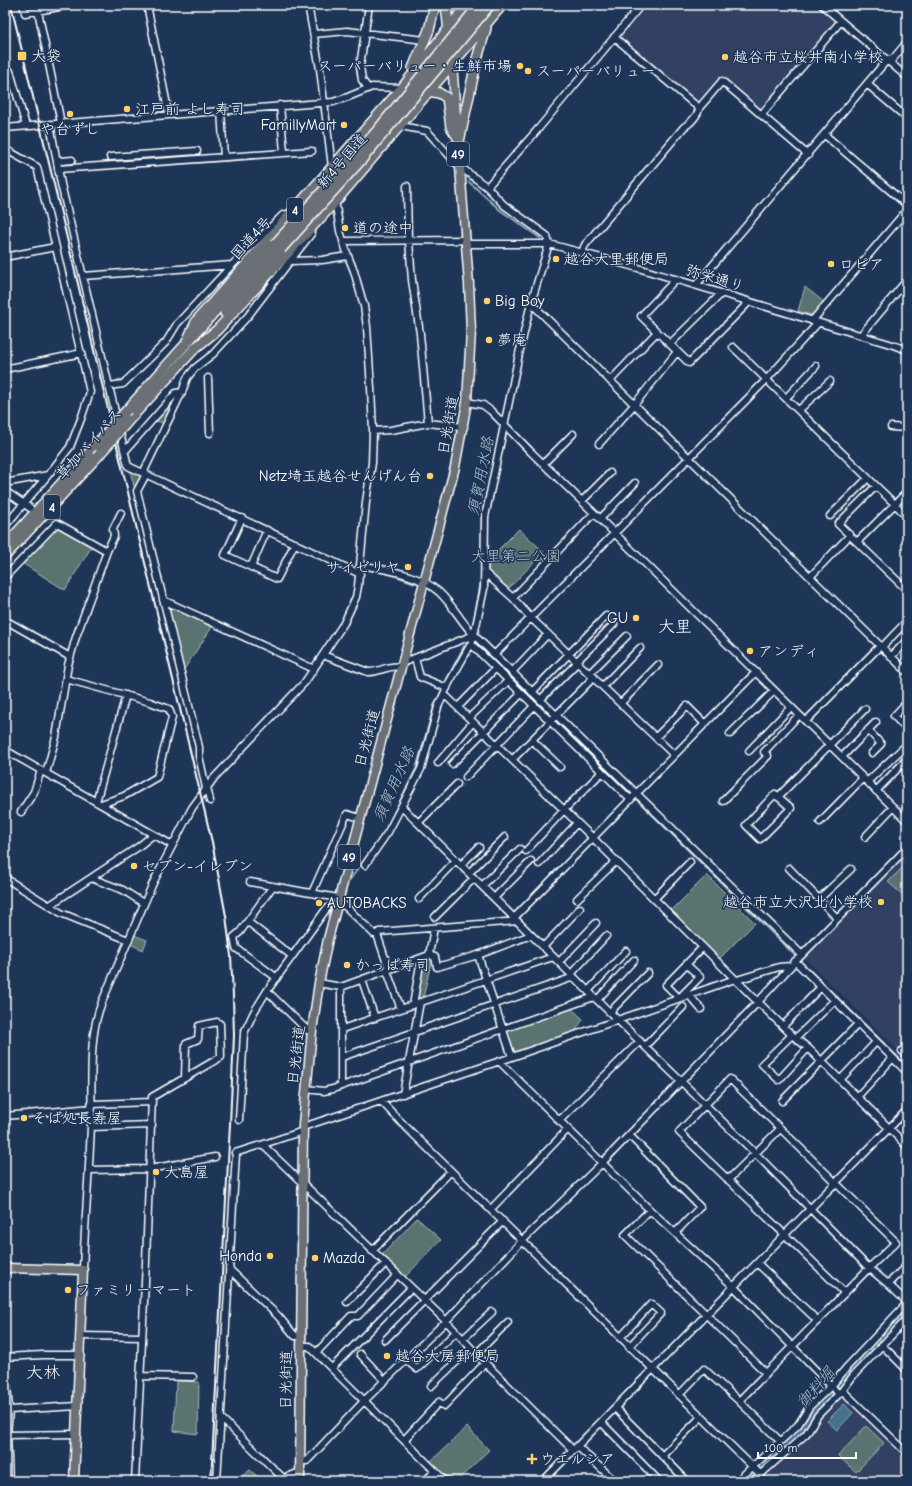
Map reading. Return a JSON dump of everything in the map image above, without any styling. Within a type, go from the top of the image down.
[{"type":"highway","name":"4","points":[[404,85],[425,40],[435,5]]},
{"type":"highway","name":"日光街道","points":[[446,5],[452,63]]},
{"type":"highway","name":"国道4号","points":[[188,341],[197,320],[404,85],[467,5]]},
{"type":"highway","name":"新4号国道","points":[[194,349],[376,132],[479,5]]},
{"type":"highway","name":"新4号国道","points":[[188,341],[363,158],[490,5]]},
{"type":"highway","points":[[452,63],[502,5]]},
{"type":"highway","points":[[458,146],[479,51],[488,23]]},
{"type":"highway","name":"4","points":[[194,349],[217,330],[335,202],[401,126],[452,63]]},
{"type":"highway","points":[[429,91],[439,93],[446,98],[451,127],[457,136]]},
{"type":"highway","name":"草加バイパス","points":[[5,556],[97,456],[188,341]]},
{"type":"highway","name":"草加バイパス","points":[[5,546],[95,446],[194,349]]},
{"type":"main road","name":"日光街道","points":[[300,1481],[303,1129],[312,1031],[319,983],[337,901],[455,467],[468,402],[471,332],[452,63]]},
{"type":"main road","points":[[5,1268],[83,1270],[81,1355],[74,1481]]},
{"type":"street","points":[[23,5],[25,13],[71,5]]},
{"type":"street","points":[[147,5],[169,115]]},
{"type":"street","points":[[83,1270],[92,1106],[93,1040],[96,1020],[100,1008],[143,903],[192,808],[230,759],[305,682],[344,623],[356,597],[360,574],[363,529],[372,463],[373,431],[367,327],[361,292],[343,241],[335,202],[324,102],[314,34],[308,5]]},
{"type":"street","points":[[368,88],[363,83],[360,72],[360,61],[369,5]]},
{"type":"street","points":[[486,187],[539,128],[641,5]]},
{"type":"street","points":[[822,5],[907,77]]},
{"type":"street","points":[[38,11],[61,123]]},
{"type":"street","points":[[761,115],[841,22]]},
{"type":"street","points":[[314,34],[347,32],[425,40]]},
{"type":"street","points":[[614,37],[699,108]]},
{"type":"street","points":[[696,285],[825,135],[887,60],[893,59],[907,42]]},
{"type":"street","points":[[5,68],[10,71],[26,126]]},
{"type":"street","points":[[582,252],[585,245],[684,127],[695,116],[699,111],[699,108],[722,81],[808,155]]},
{"type":"street","points":[[867,84],[907,118]]},
{"type":"street","points":[[5,128],[338,101],[372,87],[404,85]]},
{"type":"street","points":[[280,105],[284,152]]},
{"type":"street","points":[[221,111],[224,157]]},
{"type":"street","points":[[50,124],[58,169],[109,386],[126,451],[128,466],[360,574]]},
{"type":"street","points":[[364,865],[388,832],[421,769],[438,707],[445,691],[471,644],[474,635],[484,589],[486,517],[531,303],[549,244],[547,236],[504,205],[486,187],[459,166],[427,131],[401,126]]},
{"type":"street","points":[[825,135],[907,205]]},
{"type":"street","points":[[5,149],[37,166],[90,392],[70,447],[23,502],[5,526]]},
{"type":"street","points":[[110,157],[197,151]]},
{"type":"street","points":[[58,169],[312,151]]},
{"type":"street","points":[[146,155],[146,163]]},
{"type":"street","points":[[56,159],[62,161],[72,160]]},
{"type":"street","points":[[407,186],[408,241],[420,334],[428,423]]},
{"type":"street","points":[[495,654],[767,379],[907,210]]},
{"type":"street","points":[[109,386],[123,384],[166,342],[176,324],[232,265],[283,215],[292,213]]},
{"type":"street","points":[[210,801],[199,756],[199,748],[137,491],[144,478],[145,469],[182,392],[187,378],[248,316],[314,230],[313,226]]},
{"type":"street","name":"弥栄通り","points":[[343,241],[549,244],[676,279],[907,350]]},
{"type":"street","points":[[5,257],[56,247]]},
{"type":"street","points":[[290,262],[322,260],[348,256]]},
{"type":"street","points":[[83,276],[232,265]]},
{"type":"street","points":[[676,279],[641,316],[689,363],[749,302]]},
{"type":"street","points":[[860,335],[907,280]]},
{"type":"street","points":[[670,344],[722,293]]},
{"type":"street","points":[[531,303],[688,459],[907,672]]},
{"type":"street","points":[[610,381],[657,332]]},
{"type":"street","points":[[733,347],[907,516]]},
{"type":"street","points":[[599,444],[634,405],[677,352]]},
{"type":"street","points":[[5,369],[82,353]]},
{"type":"street","points":[[786,398],[816,366]]},
{"type":"street","points":[[208,378],[210,433]]},
{"type":"street","points":[[799,410],[830,381]]},
{"type":"street","points":[[126,451],[176,393],[182,392]]},
{"type":"street","points":[[468,402],[483,405],[491,411],[543,464],[600,518],[906,820]]},
{"type":"street","points":[[373,431],[391,430],[428,423],[464,427]]},
{"type":"street","points":[[891,427],[907,428]]},
{"type":"street","points":[[543,464],[573,434]]},
{"type":"street","points":[[582,501],[610,473]]},
{"type":"street","points":[[5,483],[48,474]]},
{"type":"street","points":[[830,516],[868,478]]},
{"type":"street","points":[[600,518],[635,483]]},
{"type":"street","points":[[876,486],[838,524],[907,590]]},
{"type":"street","points":[[5,491],[30,508]]},
{"type":"street","points":[[857,542],[907,492]]},
{"type":"street","points":[[513,598],[594,513]]},
{"type":"street","points":[[21,812],[34,792],[44,772],[56,737],[70,657],[107,551],[114,536],[113,529],[121,514]]},
{"type":"street","points":[[242,518],[225,555],[277,579],[295,543]]},
{"type":"street","points":[[5,577],[57,523],[107,551]]},
{"type":"street","points":[[251,567],[267,530]]},
{"type":"street","points":[[810,577],[850,535]]},
{"type":"street","points":[[361,565],[393,571],[424,582],[439,592],[474,635],[801,954]]},
{"type":"street","points":[[485,573],[513,598],[530,617],[674,755]]},
{"type":"street","points":[[163,600],[314,669]]},
{"type":"street","points":[[532,692],[606,616]]},
{"type":"street","points":[[5,620],[70,657]]},
{"type":"street","points":[[806,721],[880,646],[884,645],[907,622]]},
{"type":"street","points":[[540,700],[614,624]]},
{"type":"street","points":[[512,672],[548,634]]},
{"type":"street","points":[[323,655],[373,673],[396,666],[407,660],[474,635]]},
{"type":"street","points":[[512,760],[550,722],[627,636]]},
{"type":"street","points":[[891,657],[907,640]]},
{"type":"street","points":[[471,644],[508,682],[630,799]]},
{"type":"street","points":[[603,686],[640,648]]},
{"type":"street","points":[[415,658],[420,677],[445,691],[458,707],[483,732],[907,1146]]},
{"type":"street","points":[[621,703],[658,665]]},
{"type":"street","points":[[458,707],[495,669]]},
{"type":"street","points":[[250,882],[312,893],[337,901],[345,906],[374,934],[379,932],[434,928],[516,919],[592,837],[756,672]]},
{"type":"street","points":[[66,679],[126,695],[170,709],[172,717],[157,777],[124,796],[99,803]]},
{"type":"street","points":[[438,763],[471,720],[508,682]]},
{"type":"street","points":[[730,734],[774,691]]},
{"type":"street","points":[[452,764],[521,694]]},
{"type":"street","points":[[99,803],[126,695]]},
{"type":"street","points":[[907,702],[894,716],[907,730]]},
{"type":"street","points":[[466,776],[534,706]]},
{"type":"street","points":[[656,738],[687,706],[705,724]]},
{"type":"street","points":[[749,751],[791,707]]},
{"type":"street","points":[[778,797],[865,709]]},
{"type":"street","points":[[723,801],[768,756],[764,752],[799,715]]},
{"type":"street","points":[[842,757],[876,722]]},
{"type":"street","points":[[868,730],[880,744],[872,753]]},
{"type":"street","points":[[532,740],[560,767]]},
{"type":"street","points":[[820,822],[865,780],[903,748]]},
{"type":"street","points":[[5,750],[172,845]]},
{"type":"street","points":[[876,791],[905,761]]},
{"type":"street","points":[[526,851],[602,772]]},
{"type":"street","points":[[418,823],[457,784]]},
{"type":"street","points":[[775,794],[778,797],[791,808],[760,839],[746,825],[775,794]]},
{"type":"street","points":[[402,807],[595,999],[755,1153],[869,1268],[907,1303],[847,1367],[836,1389],[806,1434],[756,1470],[737,1481]]},
{"type":"street","points":[[866,837],[893,807]]},
{"type":"street","points":[[312,893],[347,814],[360,818]]},
{"type":"street","points":[[539,864],[577,823]]},
{"type":"street","points":[[50,905],[138,847],[153,835]]},
{"type":"street","points":[[435,917],[505,837]]},
{"type":"street","points":[[461,865],[479,847]]},
{"type":"street","points":[[300,1461],[307,1461],[364,1401],[446,1321],[522,1240],[602,1163],[758,1002],[801,954],[907,848]]},
{"type":"street","points":[[482,886],[520,849]]},
{"type":"street","points":[[419,898],[456,860]]},
{"type":"street","points":[[494,898],[531,861]]},
{"type":"street","points":[[577,899],[616,861]]},
{"type":"street","points":[[654,899],[690,862]]},
{"type":"street","points":[[789,868],[837,918]]},
{"type":"street","points":[[819,899],[851,869]]},
{"type":"street","points":[[91,878],[123,890],[143,903]]},
{"type":"street","points":[[5,879],[61,913],[128,940]]},
{"type":"street","points":[[273,886],[248,922],[234,937],[236,948],[277,978]]},
{"type":"street","points":[[239,1120],[244,1033],[254,1012],[267,991],[327,908]]},
{"type":"street","points":[[543,947],[580,908]]},
{"type":"street","points":[[248,922],[292,956]]},
{"type":"street","points":[[559,962],[596,923]]},
{"type":"street","points":[[429,955],[434,928]]},
{"type":"street","points":[[377,934],[401,1009]]},
{"type":"street","points":[[319,983],[341,987],[429,955],[435,957],[437,967],[478,955],[531,935]]},
{"type":"street","points":[[342,1057],[572,976],[606,936]]},
{"type":"street","points":[[679,998],[666,985],[703,947]]},
{"type":"street","points":[[588,991],[626,951]]},
{"type":"street","points":[[478,955],[485,980],[504,1030],[512,1057]]},
{"type":"street","points":[[342,1029],[553,957]]},
{"type":"street","points":[[403,1094],[415,1032],[416,1004],[421,959]]},
{"type":"street","points":[[306,1089],[324,1091],[342,1086],[595,999],[634,960]]},
{"type":"street","points":[[679,998],[700,978],[686,964]]},
{"type":"street","points":[[217,1481],[236,1153],[679,998],[736,979],[793,964]]},
{"type":"street","points":[[793,964],[821,987],[907,1072]]},
{"type":"street","points":[[610,1012],[648,973]]},
{"type":"street","points":[[362,980],[375,1018]]},
{"type":"street","points":[[341,987],[342,1086]]},
{"type":"street","points":[[783,1026],[821,987]]},
{"type":"street","points":[[267,991],[307,1030],[312,1031]]},
{"type":"street","points":[[688,995],[702,1009]]},
{"type":"street","points":[[808,1048],[779,1080],[762,1064],[834,1000]]},
{"type":"street","points":[[559,1120],[683,1008]]},
{"type":"street","points":[[135,1481],[152,1125],[152,1097],[185,1078],[221,1057],[220,1024],[218,1022],[199,1026],[198,1039],[186,1044],[185,1078]]},
{"type":"street","points":[[782,1101],[858,1024]]},
{"type":"street","points":[[840,1080],[876,1042]]},
{"type":"street","points":[[907,1045],[902,1051],[907,1056]]},
{"type":"street","points":[[857,1097],[893,1058]]},
{"type":"street","points":[[499,1061],[650,1210],[734,1287],[836,1389],[907,1453]]},
{"type":"street","points":[[739,1401],[896,1242],[730,1079],[679,1132],[845,1293]]},
{"type":"street","points":[[381,1101],[629,1347],[756,1470]]},
{"type":"street","points":[[5,1116],[92,1106],[152,1102]]},
{"type":"street","points":[[543,1481],[907,1110]]},
{"type":"street","points":[[91,1127],[152,1125]]},
{"type":"street","points":[[728,1180],[780,1128]]},
{"type":"street","points":[[491,1209],[568,1129]]},
{"type":"street","points":[[629,1135],[700,1207],[674,1233]]},
{"type":"street","points":[[261,1145],[266,1148],[386,1263],[446,1321],[476,1354],[575,1448],[615,1481]]},
{"type":"street","points":[[89,1170],[150,1169],[215,1157]]},
{"type":"street","points":[[372,1251],[451,1171]]},
{"type":"street","points":[[650,1210],[625,1235],[766,1373]]},
{"type":"street","points":[[385,1340],[503,1221]]},
{"type":"street","points":[[347,1302],[386,1263]]},
{"type":"street","points":[[757,1263],[818,1321]]},
{"type":"street","points":[[888,1284],[907,1265]]},
{"type":"street","points":[[229,1269],[278,1316],[295,1336],[301,1336]]},
{"type":"street","points":[[316,1353],[352,1316],[358,1316],[397,1275]]},
{"type":"street","points":[[332,1368],[411,1288]]},
{"type":"street","points":[[620,1338],[651,1304],[661,1313],[629,1347]]},
{"type":"street","points":[[463,1340],[492,1312]]},
{"type":"street","points":[[753,1481],[756,1470],[780,1441],[798,1425],[810,1406],[853,1376],[907,1319]]},
{"type":"street","points":[[476,1354],[508,1322]]},
{"type":"street","points":[[406,1360],[417,1370],[456,1332]]},
{"type":"street","points":[[81,1336],[142,1336]]},
{"type":"street","points":[[882,1345],[907,1370]]},
{"type":"street","points":[[301,1346],[309,1346],[444,1481]]},
{"type":"street","points":[[431,1386],[471,1348]]},
{"type":"street","points":[[360,1354],[384,1381]]},
{"type":"street","points":[[5,1357],[81,1355]]},
{"type":"street","points":[[5,1360],[9,1410],[6,1435],[9,1481]]},
{"type":"street","points":[[404,1440],[440,1402],[444,1406],[485,1362]]},
{"type":"street","points":[[679,1395],[704,1370],[739,1401],[780,1441]]},
{"type":"street","points":[[140,1376],[193,1377]]},
{"type":"street","points":[[9,1410],[78,1406]]},
{"type":"street","points":[[615,1408],[687,1481]]},
{"type":"street","points":[[221,1418],[281,1480],[300,1472]]},
{"type":"street","points":[[662,1456],[700,1418]]},
{"type":"street","points":[[601,1422],[659,1481]]},
{"type":"street","points":[[6,1435],[77,1434]]},
{"type":"street","points":[[425,1481],[435,1471]]},
{"type":"shaded area","name":"越谷市立桜井南小学校","points":[[647,5],[815,5],[834,21],[834,25],[763,108],[759,109],[721,75],[699,100],[695,100],[621,39],[621,35]]},
{"type":"shaded area","name":"越谷市立大沢北小学校","points":[[907,849],[907,1041],[898,1050],[802,956]]},
{"type":"shaded area","points":[[843,1395],[907,1458],[907,1481],[759,1481],[807,1437],[820,1417]]},
{"type":"shaded area","points":[[844,1404],[853,1413],[837,1430],[827,1421]]},
{"type":"green space","points":[[805,287],[824,302],[815,313],[810,315],[798,311]]},
{"type":"green space","points":[[180,393],[165,424],[154,420],[177,394]]},
{"type":"green space","points":[[129,467],[142,473],[143,478],[135,490]]},
{"type":"green space","points":[[58,527],[92,546],[65,590],[22,563]]},
{"type":"green space","name":"大里第二公園","points":[[519,529],[544,552],[508,589],[488,570],[488,560]]},
{"type":"green space","points":[[166,605],[212,627],[183,671]]},
{"type":"green space","points":[[907,863],[907,893],[904,896],[888,882]]},
{"type":"green space","points":[[707,875],[755,923],[719,959],[671,911]]},
{"type":"green space","points":[[134,935],[147,940],[143,950],[130,944]]},
{"type":"green space","points":[[427,960],[431,963],[423,998],[416,998],[424,961]]},
{"type":"green space","points":[[570,1007],[583,1019],[573,1035],[513,1055],[505,1031]]},
{"type":"green space","points":[[417,1218],[441,1240],[405,1277],[382,1255]]},
{"type":"green space","points":[[176,1381],[199,1382],[198,1434],[174,1431]]},
{"type":"green space","points":[[866,1426],[884,1443],[856,1472],[838,1456]]},
{"type":"green space","points":[[467,1427],[489,1450],[457,1481],[449,1481],[430,1462]]},
{"type":"green space","points":[[250,1470],[263,1481],[235,1481]]},
{"type":"waterway","name":"須賀用水路","points":[[469,182],[500,210],[540,238]]},
{"type":"waterway","name":"須賀用水路","points":[[473,624],[481,581],[482,515],[486,497]]},
{"type":"waterway","points":[[367,569],[393,575],[415,583]]},
{"type":"waterway","points":[[478,643],[907,1066]]},
{"type":"waterway","name":"須賀用水路","points":[[444,685],[464,646]]},
{"type":"waterway","name":"須賀用水路","points":[[349,881],[385,831],[416,769],[434,706],[443,688]]},
{"type":"waterway","name":"御料堀","points":[[744,1481],[801,1430],[811,1413],[843,1376],[907,1311]]},
{"type":"tunnel","points":[[41,514],[57,523]]},
{"type":"railway","points":[[11,5],[212,842],[226,916],[231,956],[234,1036],[211,1481]]},
{"type":"place","name":"大袋","points":[[22,56]]},
{"type":"place","name":"越谷市立桜井南小学校","points":[[725,57]]},
{"type":"place","name":"スーパーバリュー・生鮮市場","points":[[520,66]]},
{"type":"place","name":"スーパーバリュー","points":[[528,71]]},
{"type":"place","name":"江戸前 よし寿司","points":[[127,109]]},
{"type":"place","name":"や台ずし","points":[[70,114]]},
{"type":"place","name":"FamillyMart","points":[[344,125]]},
{"type":"place","name":"道の途中","points":[[345,228]]},
{"type":"place","name":"越谷大里郵便局","points":[[556,259]]},
{"type":"place","name":"ロピア","points":[[831,264]]},
{"type":"place","name":"Big Boy","points":[[487,301]]},
{"type":"place","name":"夢庵","points":[[489,340]]},
{"type":"place","name":"Netz埼玉越谷せんげん台","points":[[430,476]]},
{"type":"place","name":"サイゼリヤ","points":[[408,567]]},
{"type":"place","name":"GU","points":[[636,618]]},
{"type":"place","name":"アンディ","points":[[750,651]]},
{"type":"place","name":"セブン-イレブン","points":[[134,866]]},
{"type":"place","name":"越谷市立大沢北小学校","points":[[881,902]]},
{"type":"place","name":"AUTOBACKS","points":[[319,903]]},
{"type":"place","name":"かっぱ寿司","points":[[347,965]]},
{"type":"place","name":"そば処長寿屋","points":[[24,1118]]},
{"type":"place","name":"大島屋","points":[[156,1172]]},
{"type":"place","name":"Honda","points":[[270,1256]]},
{"type":"place","name":"Mazda","points":[[315,1258]]},
{"type":"place","name":"ファミリーマート","points":[[68,1290]]},
{"type":"place","name":"越谷大房郵便局","points":[[387,1356]]},
{"type":"place","name":"ウエルシア","points":[[532,1459]]},
{"type":"district","name":"大里","points":[[675,626]]},
{"type":"district","name":"大林","points":[[43,1372]]}]
